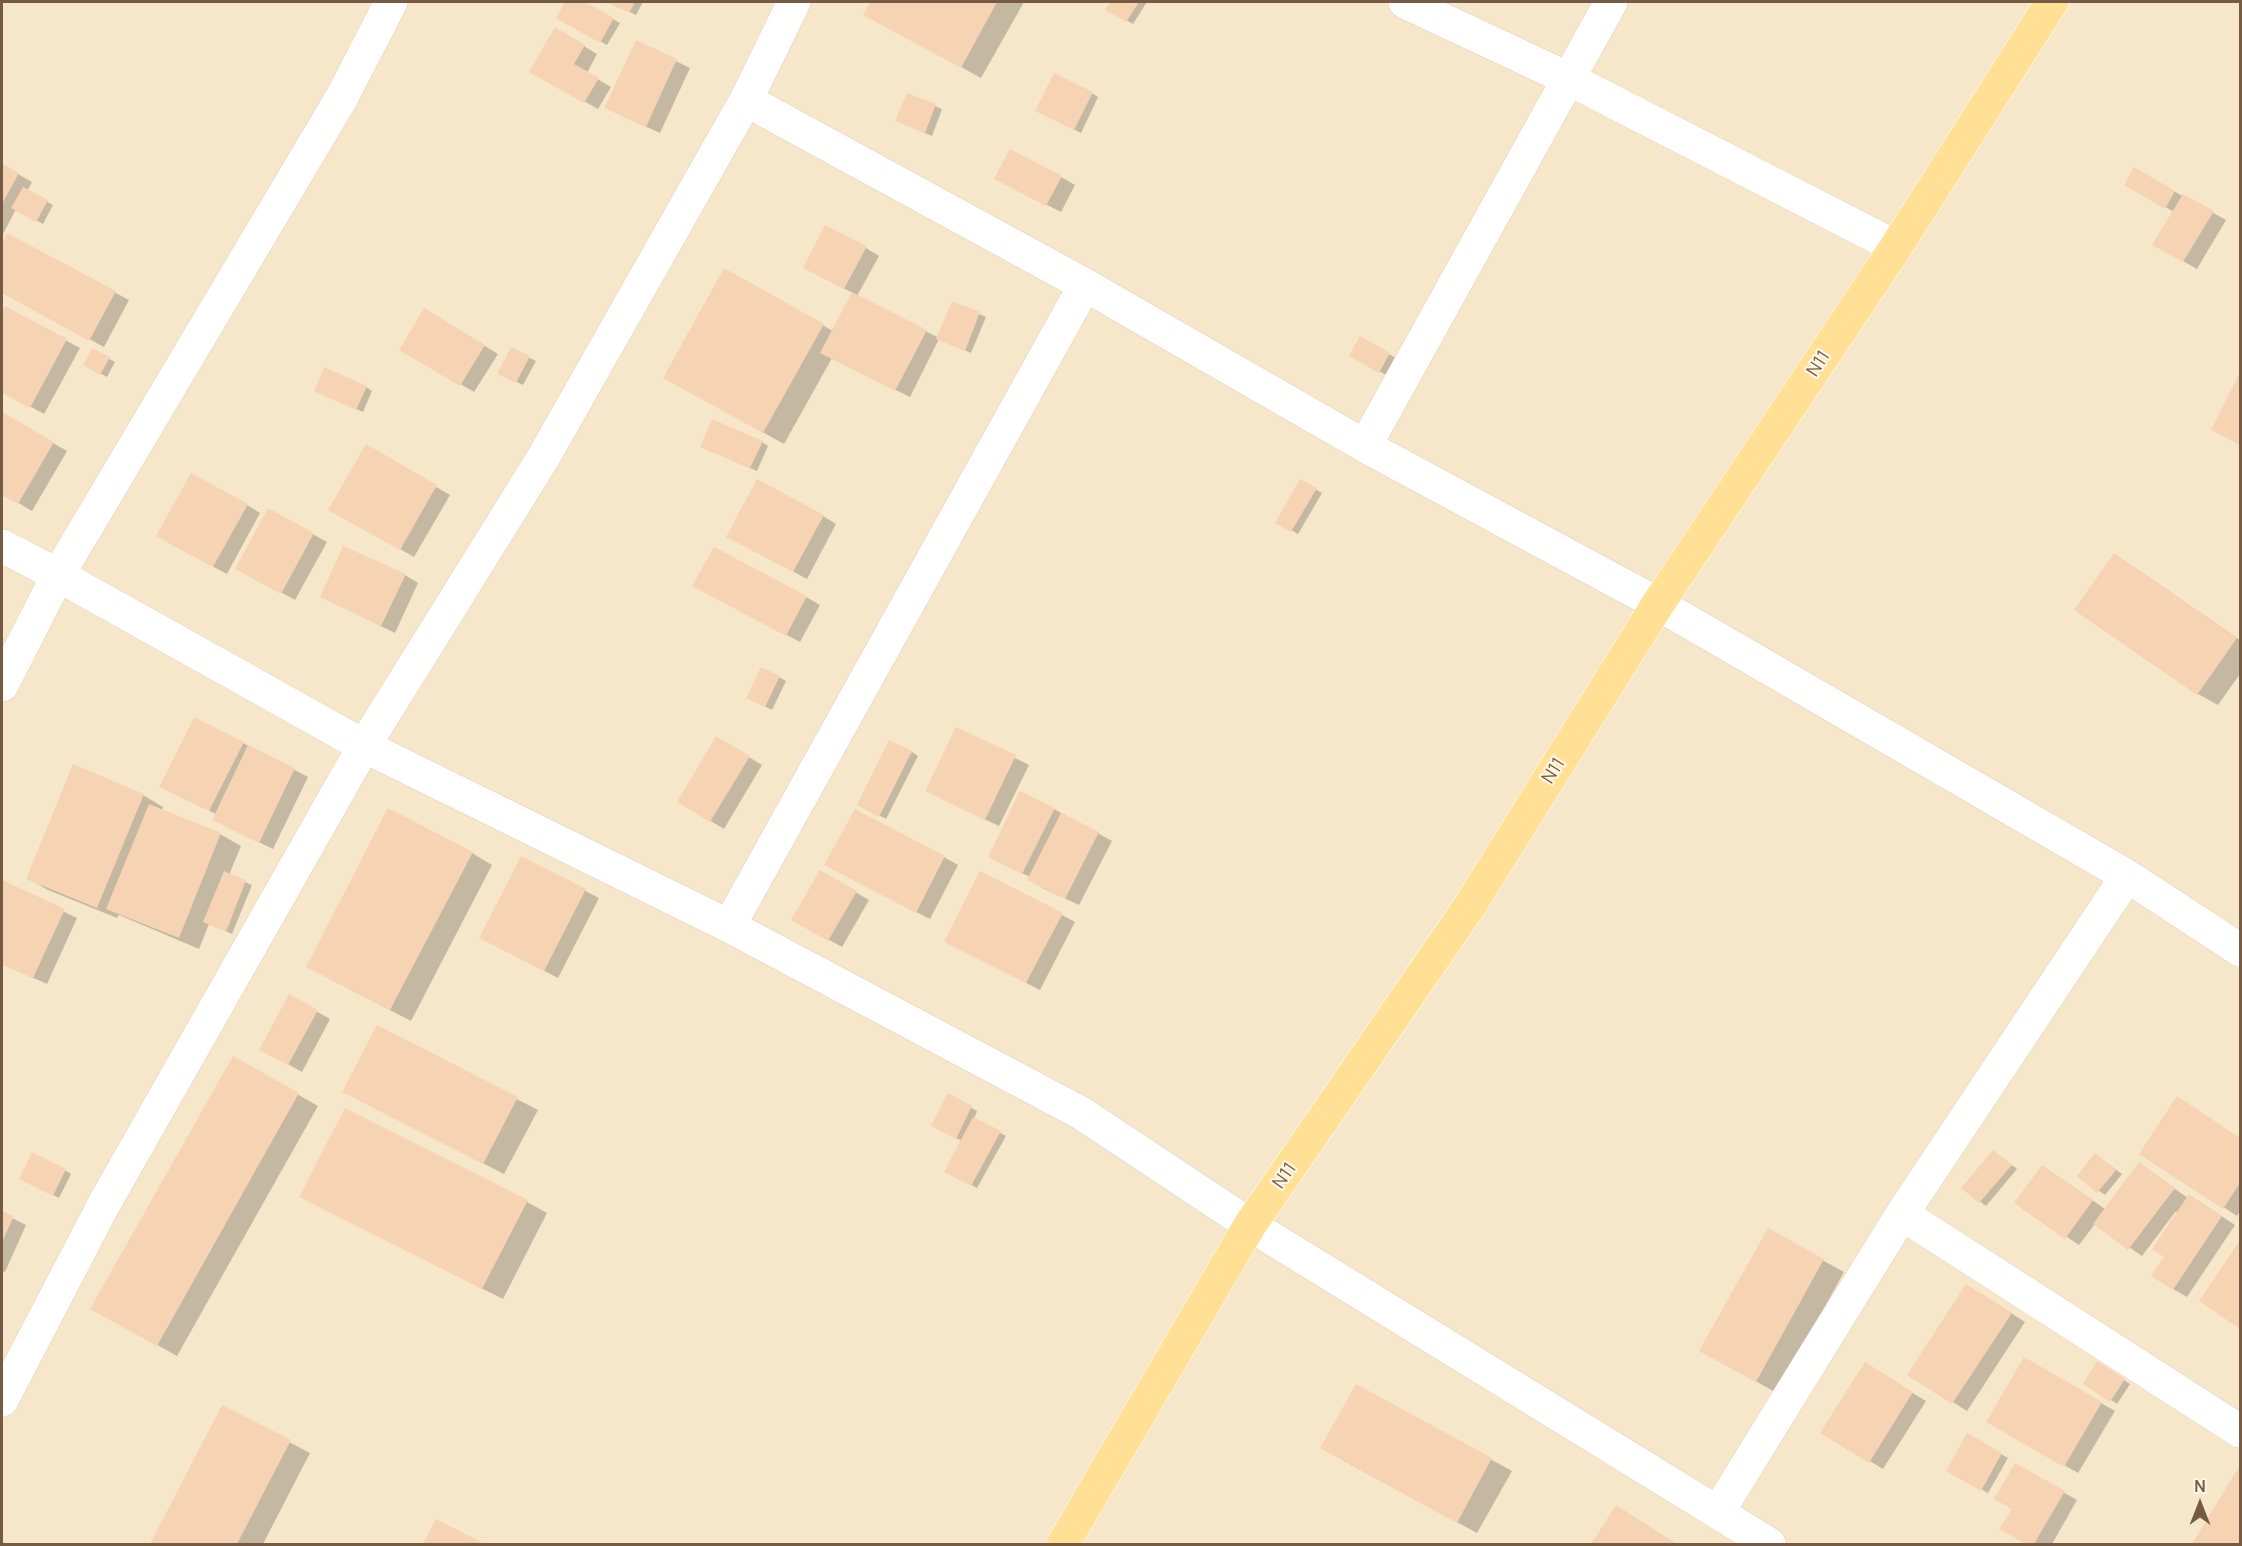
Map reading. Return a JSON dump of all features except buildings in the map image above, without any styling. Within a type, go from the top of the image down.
[{"type":"main road","name":"N11","points":[[1063,1545],[1250,1225],[1469,907],[1658,604],[1896,247],[2052,2]]},
{"type":"street","points":[[2,685],[58,575],[342,97],[392,2]]},
{"type":"street","points":[[2,1400],[104,1204],[364,746],[543,458],[746,99],[794,2]]},
{"type":"street","points":[[1405,2],[1569,79],[1896,247]]},
{"type":"street","points":[[1365,446],[1611,2]]},
{"type":"street","points":[[746,99],[1085,285],[1365,446],[1658,604],[2127,876],[2241,950]]},
{"type":"street","points":[[729,926],[1085,285]]},
{"type":"street","points":[[2,546],[364,746],[729,926],[1081,1113],[1250,1225],[1769,1545]]},
{"type":"street","points":[[1718,1512],[1902,1214],[2127,876]]},
{"type":"street","points":[[1902,1214],[2241,1431]]},
{"type":"shaded area","points":[[2,2],[2240,2],[2240,1544],[2,1544]]}]
